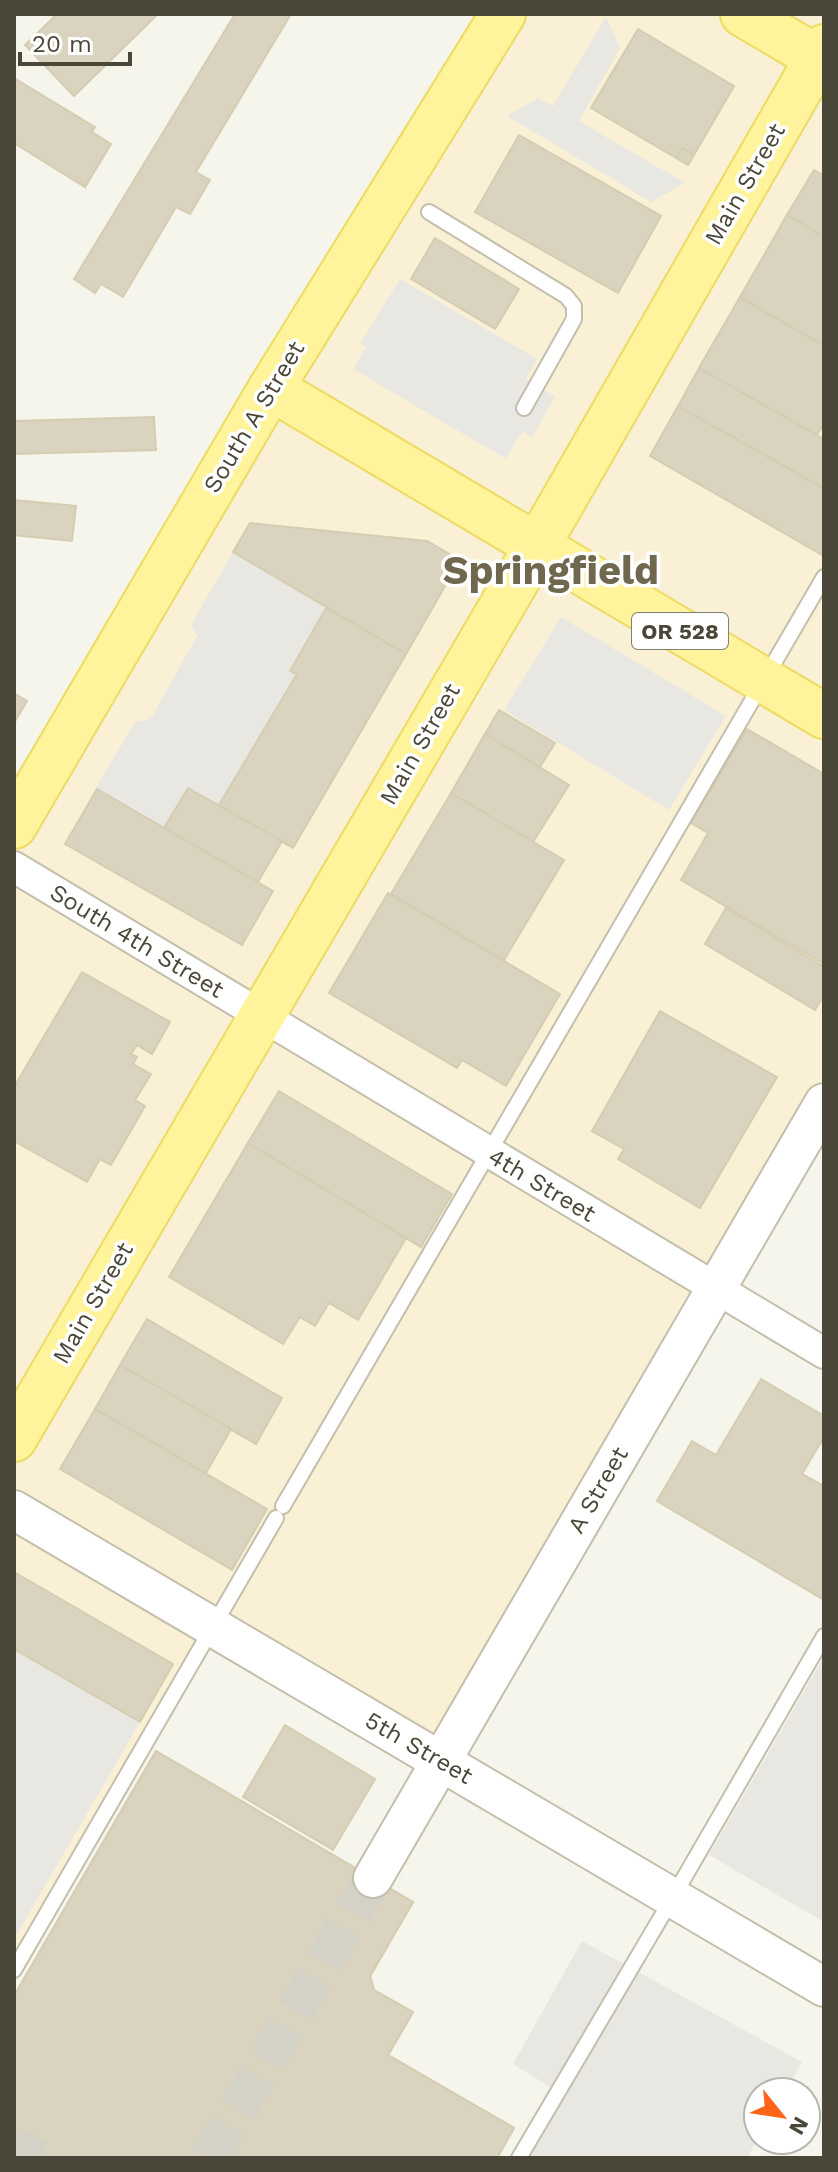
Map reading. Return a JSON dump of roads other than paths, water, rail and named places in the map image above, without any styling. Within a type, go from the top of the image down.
[{"type":"main road","name":"South A Street","points":[[14,826],[271,388],[503,14]]},
{"type":"main road","points":[[743,14],[822,56]]},
{"type":"main road","name":"Main Street","points":[[14,1439],[822,56]]},
{"type":"main road","name":"OR 528","points":[[271,388],[824,716]]},
{"type":"street","name":"South 4th Street","points":[[14,867],[261,1014]]},
{"type":"street","name":"4th Street","points":[[261,1014],[824,1353]]},
{"type":"street","name":"A Street","points":[[373,1878],[824,1103]]},
{"type":"street","name":"5th Street","points":[[14,1510],[824,1987]]},
{"type":"lane","points":[[429,212],[566,296],[574,306],[574,319],[524,408]]},
{"type":"lane","points":[[14,1970],[824,577]]},
{"type":"lane","points":[[519,2158],[824,1636]]},
{"type":"tunnel","points":[[209,2158],[373,1878]]},
{"type":"tunnel","points":[[14,2141],[43,2158]]},
{"type":"district","name":"Springfield","points":[[551,570]]}]
